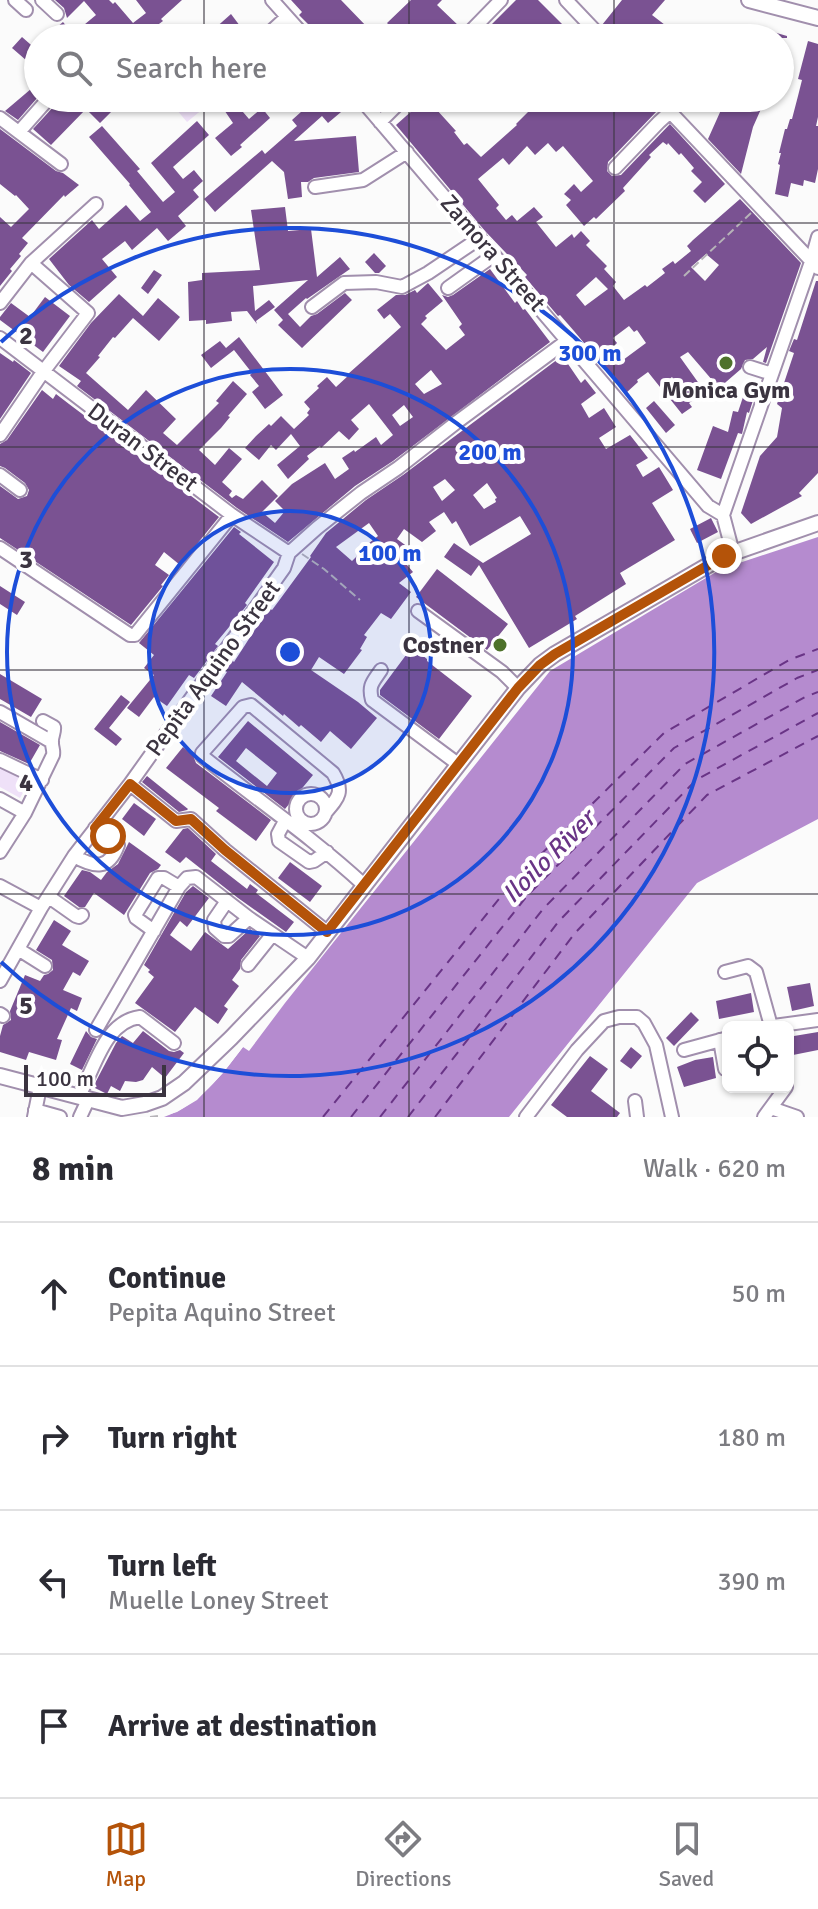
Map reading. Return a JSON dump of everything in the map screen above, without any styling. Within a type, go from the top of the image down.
[{"type":"main road","points":[[749,0],[818,18]]},
{"type":"main road","points":[[0,1076],[83,1098],[113,1112],[162,1098],[184,1083],[231,1038],[308,958],[518,688],[540,665],[724,556],[818,523]]},
{"type":"street","points":[[15,0],[26,10]]},
{"type":"street","points":[[42,0],[57,14]]},
{"type":"street","points":[[272,0],[293,24]]},
{"type":"street","points":[[478,24],[501,0]]},
{"type":"street","points":[[566,0],[589,24]]},
{"type":"street","points":[[279,24],[287,17]]},
{"type":"street","points":[[19,132],[37,112]]},
{"type":"street","name":"Zamora Street","points":[[372,112],[708,506],[723,515]]},
{"type":"street","points":[[380,122],[390,112]]},
{"type":"street","points":[[615,168],[670,112],[815,265]]},
{"type":"street","points":[[0,118],[61,164]]},
{"type":"street","points":[[315,187],[363,180],[407,152]]},
{"type":"street","points":[[0,303],[31,263],[96,204]]},
{"type":"street","points":[[733,553],[723,515],[772,374],[815,265],[818,237]]},
{"type":"street","points":[[312,307],[344,283],[376,282],[402,287],[480,238]]},
{"type":"street","points":[[448,288],[494,255]]},
{"type":"street","points":[[0,435],[88,313],[31,263]]},
{"type":"street","name":"Duran Street","points":[[0,338],[232,515],[292,551]]},
{"type":"street","points":[[292,551],[361,493],[568,340]]},
{"type":"street","points":[[750,367],[772,374]]},
{"type":"street","points":[[0,475],[20,490]]},
{"type":"street","points":[[0,548],[130,635],[135,635],[232,515]]},
{"type":"street","name":"Pepita Aquino Street","points":[[0,981],[74,856],[130,784],[284,568],[292,551]]},
{"type":"street","points":[[418,611],[502,672],[518,688]]},
{"type":"street","points":[[381,670],[370,690],[372,700],[458,764]]},
{"type":"street","points":[[310,838],[340,792],[340,784],[333,773],[251,705],[247,705],[203,750],[202,756],[310,838],[364,885]]},
{"type":"street","points":[[0,712],[52,742]]},
{"type":"street","points":[[0,852],[25,813],[53,755],[54,727],[43,721]]},
{"type":"street","points":[[0,760],[42,780]]},
{"type":"street","points":[[130,784],[176,821],[191,819],[327,932]]},
{"type":"street","points":[[0,799],[25,813]]},
{"type":"street","points":[[285,821],[278,834],[279,841],[309,862],[327,852]]},
{"type":"street","points":[[74,856],[99,865],[111,859],[118,845],[115,839],[95,828]]},
{"type":"street","points":[[96,1030],[185,879],[196,877],[272,935],[308,958]]},
{"type":"street","points":[[154,931],[135,915],[158,878],[179,887]]},
{"type":"street","points":[[0,886],[76,916],[82,915]]},
{"type":"street","points":[[227,901],[214,920],[215,928],[224,936],[229,936],[249,918]]},
{"type":"street","points":[[248,965],[272,935]]},
{"type":"street","points":[[18,949],[45,966]]},
{"type":"street","points":[[725,972],[748,966],[756,972],[768,1021]]},
{"type":"street","points":[[80,1117],[83,1098],[109,1037],[128,1019],[140,1017],[174,1043]]},
{"type":"street","points":[[526,1117],[577,1050],[604,1021],[637,1017],[644,1023],[656,1045],[672,1117]]},
{"type":"street","points":[[794,1023],[818,1020]]},
{"type":"street","points":[[684,1050],[722,1040]]},
{"type":"street","points":[[40,1087],[34,1113],[60,1117]]},
{"type":"street","points":[[782,1093],[768,1112],[797,1117]]},
{"type":"street","points":[[635,1101],[637,1117]]},
{"type":"path","points":[[684,276],[758,206]]},
{"type":"path","points":[[292,551],[324,569],[360,600]]},
{"type":"path","points":[[150,1117],[159,1116]]},
{"type":"shaded area","points":[[179,112],[199,112],[187,122]]},
{"type":"shaded area","points":[[0,765],[29,782],[20,798],[0,787]]},
{"type":"water","name":"Iloilo River","points":[[818,537],[818,819],[697,883],[509,1117],[164,1117],[199,1097],[243,1047],[249,1051],[550,671],[721,569]]},
{"type":"pier","points":[[240,1045],[243,1047],[223,1073],[197,1100],[177,1112],[160,1117],[194,1097]]},
{"type":"building","points":[[55,0],[109,0],[113,4],[115,2],[133,23],[146,13],[136,0],[182,0],[159,24],[85,24],[96,15],[84,1],[67,18],[64,8]]},
{"type":"building","points":[[291,0],[341,0],[364,24],[308,24],[299,15],[302,12]]},
{"type":"building","points":[[411,0],[442,0],[437,5],[457,24],[388,24]]},
{"type":"building","points":[[516,0],[538,0],[562,24],[492,24]]},
{"type":"building","points":[[622,0],[665,0],[652,15],[664,24],[603,24]]},
{"type":"building","points":[[231,14],[238,24],[220,24]]},
{"type":"building","points":[[22,37],[24,58],[12,48]]},
{"type":"building","points":[[808,41],[818,44],[818,169],[815,183],[804,180],[803,186],[791,183],[788,197],[775,194],[779,153],[802,80],[798,79]]},
{"type":"building","points":[[24,95],[25,112],[18,120],[5,111]]},
{"type":"building","points":[[49,112],[83,112],[51,145],[33,129]]},
{"type":"building","points":[[89,112],[111,112],[100,123]]},
{"type":"building","points":[[226,112],[243,112],[249,119],[257,112],[265,112],[270,118],[231,156],[215,138],[233,123]]},
{"type":"building","points":[[301,112],[341,112],[328,123],[322,116],[294,141],[356,136],[359,172],[301,182],[302,197],[288,199],[284,172],[272,161],[215,212],[204,199],[262,150],[265,154],[297,126],[292,120]]},
{"type":"building","points":[[411,112],[439,112],[464,145],[467,143],[481,157],[528,112],[656,112],[608,162],[607,171],[612,176],[621,175],[670,124],[725,184],[705,203],[693,191],[702,182],[691,171],[694,168],[681,153],[679,155],[663,142],[623,188],[625,191],[596,219],[594,217],[584,226],[566,205],[571,200],[564,194],[574,184],[581,192],[593,181],[563,146],[556,152],[548,143],[535,155],[527,146],[509,165],[503,158],[478,179],[499,205],[496,208],[506,220],[512,215],[517,221],[534,207],[543,217],[536,222],[556,247],[581,231],[590,241],[586,245],[607,266],[604,269],[616,282],[613,286],[624,300],[645,285],[647,287],[665,273],[662,269],[673,261],[675,264],[691,251],[687,246],[740,199],[801,263],[766,363],[763,362],[767,347],[753,359],[745,360],[741,369],[719,388],[688,352],[680,357],[705,392],[689,403],[692,407],[682,414],[670,399],[682,391],[672,377],[660,387],[648,372],[626,393],[396,125]],"holes":[[[706,254],[719,265],[705,281],[691,267]],[[596,277],[608,289],[585,306],[576,295]],[[629,326],[634,332],[637,330],[646,343],[623,360],[612,348],[617,343],[613,338]]]},
{"type":"building","points":[[720,112],[760,112],[741,174],[708,139]]},
{"type":"building","points":[[197,121],[209,135],[173,167],[183,179],[194,170],[203,181],[193,190],[199,197],[178,216],[186,226],[168,241],[157,228],[132,250],[125,241],[102,259],[117,277],[89,302],[69,285],[49,259],[92,220],[99,229],[126,205],[140,221],[151,212],[89,137],[102,126],[140,169],[137,171],[163,202],[175,192],[151,163]]},
{"type":"building","points":[[0,129],[79,185],[64,195],[22,238],[28,243],[0,286],[0,217],[11,227],[29,209],[0,184]]},
{"type":"building","points":[[285,207],[288,231],[311,229],[317,277],[340,257],[350,269],[288,314],[300,327],[345,293],[352,300],[302,348],[278,325],[283,320],[274,310],[308,280],[253,286],[255,311],[269,300],[275,307],[256,321],[257,324],[247,311],[231,312],[232,321],[206,324],[206,320],[189,321],[188,282],[202,280],[202,273],[260,270],[251,210]]},
{"type":"building","points":[[374,253],[386,266],[379,273],[375,273],[365,262]]},
{"type":"building","points":[[490,269],[550,342],[393,461],[355,486],[288,542],[237,508],[77,386],[81,381],[59,366],[91,323],[119,294],[143,316],[158,298],[180,317],[159,341],[133,318],[113,337],[86,373],[128,410],[146,390],[176,419],[163,433],[177,445],[219,403],[216,401],[233,381],[247,394],[199,450],[215,465],[229,448],[242,459],[222,482],[232,491],[229,495],[232,498],[236,495],[243,499],[262,480],[278,496],[262,512],[275,523],[285,511],[275,501],[292,484],[325,463],[335,479],[349,469],[342,458],[376,437],[381,445],[393,435],[369,404],[351,420],[359,429],[349,440],[339,431],[307,456],[309,459],[288,479],[277,465],[300,446],[291,434],[276,450],[271,445],[259,460],[245,448],[281,416],[294,429],[309,415],[310,409],[304,402],[319,388],[317,386],[327,377],[336,387],[401,327],[390,314],[384,319],[377,310],[396,295],[415,290],[417,293],[428,283],[443,301],[425,316],[427,318],[421,324],[446,350],[465,335],[459,327],[462,324],[442,295],[453,295]],"holes":[[[431,370],[442,384],[424,394],[415,384]],[[404,405],[413,417],[400,426],[392,415]]]},
{"type":"building","points":[[154,270],[162,275],[148,294],[141,288]]},
{"type":"building","points":[[816,281],[818,473],[799,493],[802,496],[751,524],[741,513],[760,456],[777,437],[782,408],[777,404],[794,353],[789,351],[794,339],[797,340]]},
{"type":"building","points":[[45,297],[70,316],[43,352],[0,317],[11,303],[30,317]]},
{"type":"building","points":[[239,337],[283,395],[265,409],[252,392],[259,386],[234,350],[211,368],[201,355],[220,341],[226,348]]},
{"type":"building","points":[[0,353],[31,373],[0,419]]},
{"type":"building","points":[[566,353],[572,361],[568,364],[581,383],[585,379],[596,393],[581,404],[589,418],[604,408],[616,427],[599,438],[606,449],[630,435],[648,458],[636,465],[643,477],[659,467],[673,490],[652,503],[675,540],[620,573],[626,584],[529,648],[479,565],[471,576],[444,557],[454,543],[483,563],[531,534],[520,516],[470,546],[456,521],[452,524],[444,512],[429,522],[436,531],[422,542],[404,529],[397,539],[412,550],[402,559],[413,572],[399,583],[411,592],[391,619],[381,613],[364,635],[367,637],[362,650],[344,674],[319,657],[311,670],[377,718],[351,749],[330,731],[321,742],[242,682],[226,706],[211,696],[232,660],[234,662],[269,608],[272,610],[326,533]],"holes":[[[445,479],[455,490],[442,501],[433,487]],[[487,483],[497,498],[496,502],[484,509],[473,495]],[[369,523],[378,536],[352,561],[336,547]]]},
{"type":"building","points":[[42,390],[53,399],[56,394],[219,517],[180,565],[164,552],[155,565],[169,575],[131,625],[0,538],[0,486],[18,499],[27,496],[29,490],[25,483],[0,466],[0,444],[7,440]]},
{"type":"building","points":[[745,391],[755,394],[742,434],[738,433],[721,479],[697,470],[713,426],[728,432],[733,411],[738,412]]},
{"type":"building","points":[[654,401],[675,425],[666,433],[646,408]]},
{"type":"building","points":[[711,518],[718,532],[697,543],[690,529]]},
{"type":"building","points":[[234,527],[274,562],[194,678],[189,675],[167,706],[154,697],[139,717],[127,708],[154,675],[144,668],[154,655],[139,643]]},
{"type":"building","points":[[437,569],[508,624],[487,650],[416,597]]},
{"type":"building","points":[[0,586],[25,602],[17,615],[0,604]]},
{"type":"building","points":[[412,647],[472,696],[439,739],[380,695],[380,690]]},
{"type":"building","points":[[0,674],[42,699],[31,717],[0,699]]},
{"type":"building","points":[[121,695],[130,702],[109,728],[122,739],[116,746],[94,729]]},
{"type":"building","points":[[248,721],[313,775],[285,809],[218,757]],"holes":[[[246,748],[277,773],[267,786],[236,761]]]},
{"type":"building","points":[[0,722],[40,745],[29,764],[0,751]]},
{"type":"building","points":[[183,747],[193,755],[196,763],[271,820],[256,841],[166,768]]},
{"type":"building","points":[[147,776],[188,809],[179,812],[142,782]]},
{"type":"building","points":[[134,803],[156,819],[144,836],[122,819]]},
{"type":"building","points":[[188,828],[216,854],[211,861],[247,889],[250,884],[258,890],[256,893],[294,922],[286,932],[186,857],[180,863],[165,852],[183,829]]},
{"type":"building","points":[[129,842],[161,865],[150,873],[124,915],[94,893],[85,907],[79,907],[64,896],[82,870],[101,880],[118,864]]},
{"type":"building","points":[[290,862],[322,886],[310,902],[278,878]]},
{"type":"building","points":[[193,886],[209,898],[187,927],[180,921],[170,935],[191,951],[205,932],[228,949],[250,929],[260,936],[241,960],[240,969],[232,980],[239,986],[224,1006],[228,1009],[218,1024],[195,1007],[175,1032],[135,1003],[154,977],[144,965],[186,892]]},
{"type":"building","points":[[54,920],[71,931],[62,945],[89,961],[80,976],[73,972],[63,990],[82,998],[77,1011],[71,1008],[57,1039],[62,1040],[56,1060],[29,1052],[26,1060],[0,1052],[0,1036],[3,1025],[11,1020],[10,1011],[25,975],[40,981],[53,970],[52,960],[36,950]]},
{"type":"building","points":[[810,983],[814,1006],[792,1011],[787,987]]},
{"type":"building","points":[[751,993],[754,1012],[719,1019],[716,1001]]},
{"type":"building","points":[[691,1012],[699,1020],[674,1046],[666,1038]]},
{"type":"building","points":[[86,1031],[97,1039],[82,1070],[70,1064]]},
{"type":"building","points":[[143,1031],[169,1051],[180,1050],[184,1053],[165,1078],[152,1067],[143,1080],[125,1081],[120,1091],[111,1086],[107,1094],[93,1087],[122,1036],[133,1043]]},
{"type":"building","points":[[818,1032],[818,1050],[794,1055],[794,1036]]},
{"type":"building","points":[[631,1047],[642,1056],[631,1069],[620,1061]]},
{"type":"building","points":[[590,1056],[608,1069],[591,1091],[620,1113],[617,1117],[567,1117],[551,1105]]},
{"type":"building","points":[[713,1057],[716,1078],[684,1087],[677,1067]]},
{"type":"ferry route","points":[[323,1117],[511,884],[664,733],[789,660],[818,649]]},
{"type":"ferry route","points":[[351,1117],[527,896],[674,748],[797,678],[818,670]]},
{"type":"ferry route","points":[[380,1117],[543,909],[685,764],[818,692]]},
{"type":"ferry route","points":[[408,1117],[559,921],[696,780],[818,713]]},
{"type":"ferry route","points":[[435,1117],[575,933],[707,795],[818,736]]},
{"type":"place","name":"Monica Gym","points":[[726,363]]},
{"type":"place","name":"Costner","points":[[500,645]]},
{"type":"route","points":[[108,836],[95,828],[130,784],[176,821],[191,819],[327,932],[526,678],[555,654],[724,556]]}]
